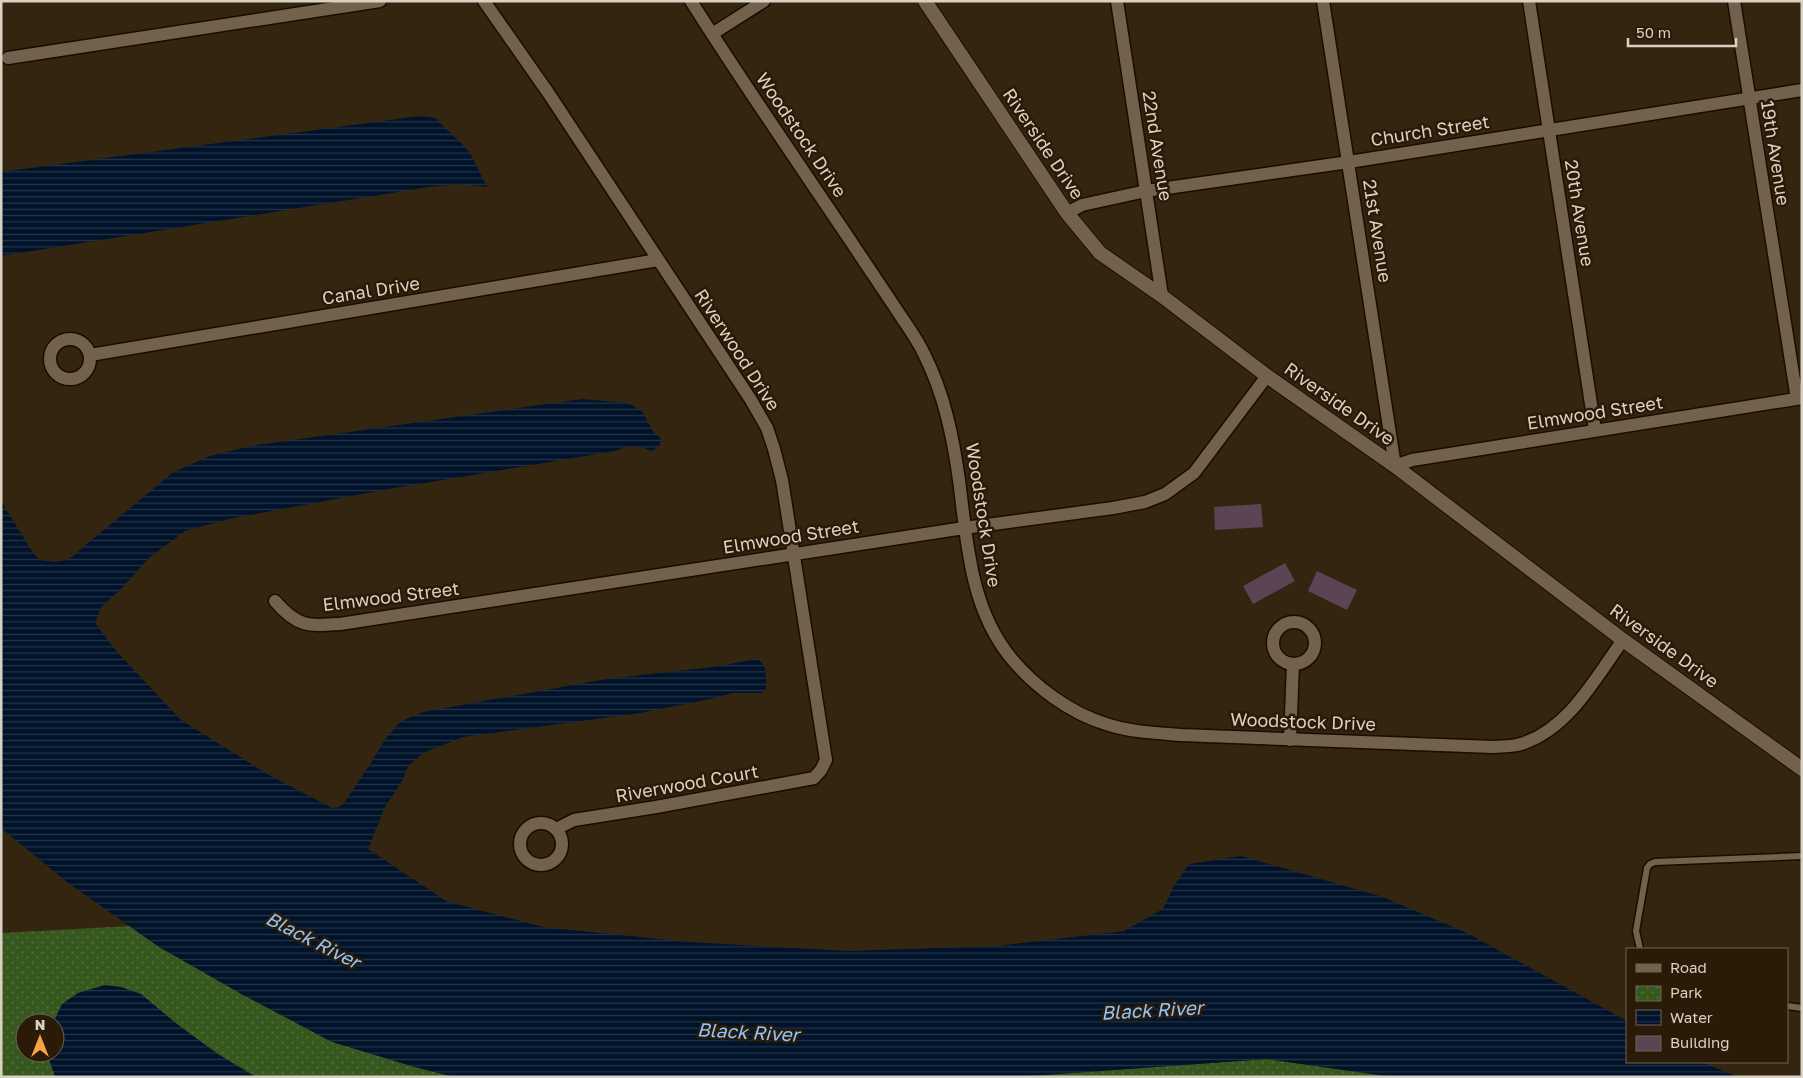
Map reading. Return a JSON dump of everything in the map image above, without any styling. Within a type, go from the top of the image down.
[{"type":"street","points":[[8,58],[380,1]]},
{"type":"street","name":"Riverwood Drive","points":[[484,1],[549,94],[751,400],[767,428],[782,480],[826,760],[821,770]]},
{"type":"street","name":"Woodstock Drive","points":[[691,1],[886,293],[925,356],[944,406],[952,437],[964,528],[980,602],[998,640],[1011,658],[1041,688],[1086,717],[1106,724],[1138,731],[1180,735],[1290,740],[1515,746],[1525,743],[1558,725],[1577,703],[1623,640]]},
{"type":"street","points":[[712,34],[764,1]]},
{"type":"street","name":"Riverside Drive","points":[[925,1],[1067,213],[1100,253],[1162,296],[1266,376],[1395,466],[1623,640],[1802,769]]},
{"type":"street","name":"22nd Avenue","points":[[1117,1],[1162,296]]},
{"type":"street","name":"21st Avenue","points":[[1323,1],[1395,466]]},
{"type":"street","name":"20th Avenue","points":[[1529,1],[1595,430]]},
{"type":"street","name":"19th Avenue","points":[[1734,1],[1799,399]]},
{"type":"street","name":"Church Street","points":[[1067,213],[1082,205],[1146,191],[1348,162],[1802,90]]},
{"type":"street","name":"Canal Drive","points":[[90,354],[658,260]]},
{"type":"street","name":"Elmwood Street","points":[[275,601],[281,609],[298,622],[319,625],[340,624],[1145,502],[1165,494],[1194,473],[1266,376]]},
{"type":"street","name":"Elmwood Street","points":[[1395,466],[1412,460],[1799,399]]},
{"type":"street","points":[[1290,740],[1293,664]]},
{"type":"street","name":"Riverwood Court","points":[[556,829],[574,820],[656,808],[793,783],[814,778],[821,770]]},
{"type":"lane","points":[[1640,948],[1636,931],[1647,868],[1650,864],[1655,862],[1802,856]]},
{"type":"lane","points":[[1788,1006],[1802,1008]]},
{"type":"green space","points":[[130,926],[159,947],[411,1066],[454,1077],[1,1077],[1,933]]},
{"type":"green space","points":[[1267,1059],[1393,1077],[1017,1077]]},
{"type":"water","points":[[420,116],[436,118],[465,147],[472,156],[487,187],[458,184],[429,187],[1,256],[1,172]]},
{"type":"water","name":"Black River","points":[[583,399],[628,403],[642,411],[653,431],[661,439],[659,446],[650,451],[637,446],[629,447],[229,519],[185,531],[150,557],[121,589],[101,607],[95,623],[118,653],[181,720],[269,775],[332,808],[339,807],[344,803],[384,741],[400,722],[423,712],[606,679],[713,667],[756,659],[763,664],[766,671],[766,689],[761,693],[732,693],[640,713],[463,737],[423,753],[408,766],[402,781],[385,807],[368,849],[446,901],[543,927],[689,942],[848,951],[998,946],[1124,931],[1163,909],[1174,886],[1189,864],[1241,856],[1383,897],[1467,933],[1626,1020],[1626,1063],[1704,1063],[1738,1077],[1393,1077],[1267,1059],[1017,1077],[454,1077],[332,1042],[243,995],[159,947],[67,882],[1,828],[1,501],[39,560],[54,562],[68,560],[172,473],[210,456],[251,446]]},
{"type":"water","points":[[105,985],[121,987],[141,994],[177,1024],[218,1054],[256,1077],[55,1077],[50,1063],[65,1063],[65,1013],[58,1013],[62,1004],[78,993]]},
{"type":"building","points":[[1261,504],[1263,527],[1215,530],[1214,507]]},
{"type":"building","points":[[1285,563],[1295,581],[1253,604],[1243,586]]},
{"type":"building","points":[[1317,571],[1357,590],[1347,610],[1308,591]]}]
